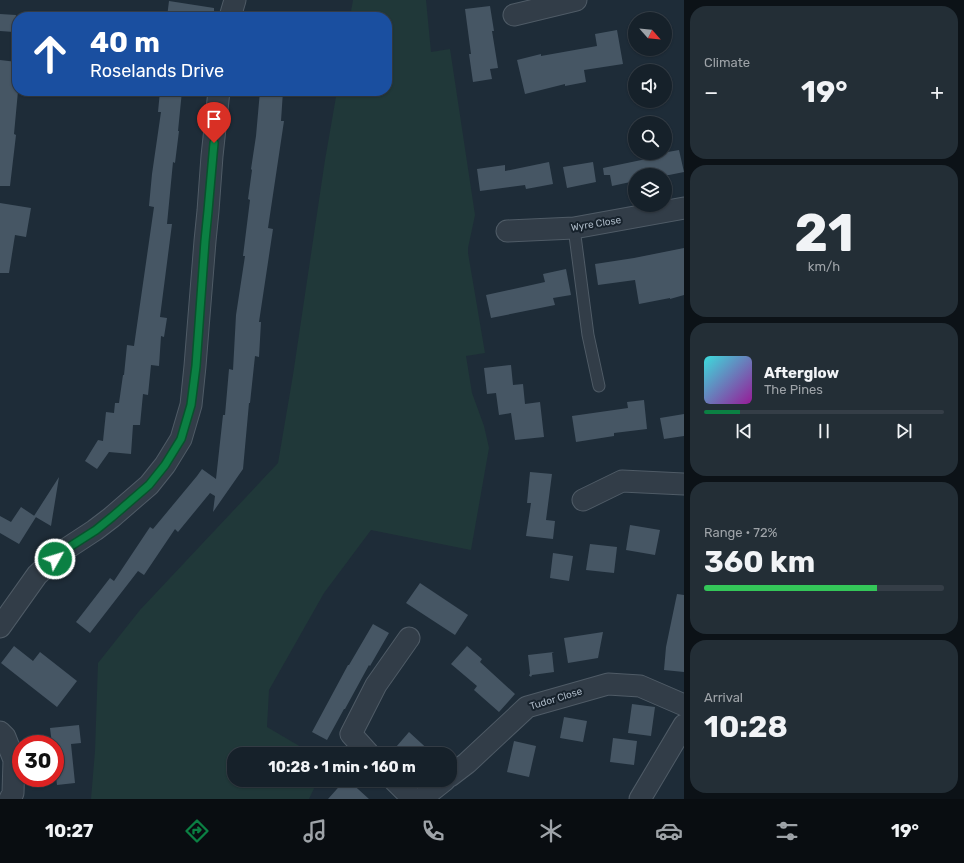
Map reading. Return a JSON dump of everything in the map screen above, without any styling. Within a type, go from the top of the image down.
[{"type":"street","points":[[231,12],[235,0]]},
{"type":"street","points":[[514,15],[576,0]]},
{"type":"street","points":[[0,627],[37,575],[63,551],[96,530],[149,485],[165,465],[181,439],[191,405],[196,366],[212,156],[218,96]]},
{"type":"street","name":"Wyre Close","points":[[507,231],[574,228],[684,208]]},
{"type":"street","points":[[583,500],[622,481],[684,484]]},
{"type":"street","points":[[363,747],[351,734],[376,685],[409,638]]},
{"type":"street","name":"Tudor Close","points":[[457,771],[527,707],[608,684],[640,686],[684,705]]},
{"type":"street","points":[[640,799],[684,726]]},
{"type":"street","points":[[0,732],[5,737],[14,760],[14,792],[10,799]]},
{"type":"street","points":[[401,787],[413,799]]},
{"type":"street","points":[[421,799],[436,787]]},
{"type":"lane","points":[[574,228],[588,335],[599,386]]},
{"type":"green space","points":[[353,0],[426,0],[431,52],[450,49],[475,215],[468,253],[485,353],[466,356],[472,393],[484,426],[489,448],[471,550],[371,530],[324,593],[269,690],[267,727],[301,747],[227,747],[227,787],[315,787],[309,799],[91,799],[95,751],[98,663],[140,610],[278,463],[336,96],[392,96],[392,12],[351,12]]},
{"type":"building","points":[[169,1],[214,8],[214,12],[168,12]]},
{"type":"building","points":[[490,6],[494,31],[492,31],[498,68],[490,69],[492,79],[473,82],[465,9]]},
{"type":"building","points":[[0,14],[12,15],[12,32],[0,31]]},
{"type":"building","points":[[617,30],[623,64],[584,70],[586,82],[565,86],[565,84],[525,94],[517,60],[541,54],[541,56],[597,46],[595,34]]},
{"type":"building","points":[[0,60],[12,61],[12,96],[18,96],[14,134],[16,135],[10,186],[0,186]]},
{"type":"building","points":[[160,96],[182,96],[179,131],[175,163],[173,162],[167,224],[172,224],[160,317],[167,318],[164,337],[161,336],[159,366],[151,365],[148,395],[143,394],[140,425],[133,425],[131,454],[109,452],[97,469],[85,461],[98,440],[103,441],[106,412],[114,413],[115,403],[119,403],[127,345],[134,346],[154,207],[149,206],[161,112],[158,112]]},
{"type":"building","points":[[260,96],[283,96],[281,121],[284,121],[268,228],[273,229],[259,322],[261,322],[259,357],[255,356],[243,469],[213,512],[215,496],[210,493],[178,532],[175,529],[144,575],[138,571],[90,633],[76,622],[110,578],[114,581],[150,527],[153,529],[202,469],[216,479],[223,415],[225,415],[229,369],[233,370],[236,315],[245,256],[243,256],[250,200],[248,199]]},
{"type":"building","points":[[679,150],[684,172],[672,174],[672,168],[628,168],[628,183],[612,186],[610,175],[604,175],[603,168],[641,160],[672,160],[672,151]]},
{"type":"building","points":[[549,162],[553,184],[526,189],[525,185],[480,191],[477,169],[505,165],[505,171]]},
{"type":"building","points":[[593,162],[596,182],[567,188],[563,167]]},
{"type":"building","points":[[0,203],[31,208],[26,237],[15,235],[9,273],[0,273]]},
{"type":"building","points":[[684,248],[684,295],[639,304],[635,280],[598,285],[595,264]]},
{"type":"building","points":[[566,269],[571,295],[553,298],[555,305],[491,318],[486,295],[545,282],[543,274]]},
{"type":"building","points":[[511,365],[513,385],[523,384],[525,404],[540,402],[544,437],[515,440],[511,413],[499,415],[496,393],[487,394],[484,368]]},
{"type":"building","points":[[644,400],[647,429],[614,433],[614,436],[576,442],[572,416],[628,408],[627,402]]},
{"type":"building","points":[[684,414],[684,436],[664,439],[660,418]]},
{"type":"building","points":[[530,472],[552,474],[546,520],[555,521],[553,539],[526,536],[531,503],[527,503]]},
{"type":"building","points":[[59,477],[51,526],[34,516]]},
{"type":"building","points":[[21,507],[36,517],[19,544],[0,533],[0,516],[11,522]]},
{"type":"building","points":[[630,525],[660,530],[655,555],[626,550]]},
{"type":"building","points":[[590,544],[617,547],[614,573],[586,570]]},
{"type":"building","points":[[553,553],[573,556],[569,581],[550,578]]},
{"type":"building","points":[[420,583],[468,615],[455,635],[406,603]]},
{"type":"building","points":[[677,594],[684,595],[684,672],[664,670],[666,647]]},
{"type":"building","points":[[373,624],[389,633],[370,666],[369,665],[327,740],[312,732],[348,665]]},
{"type":"building","points":[[603,632],[598,658],[568,663],[564,638]]},
{"type":"building","points":[[14,646],[33,661],[40,652],[77,681],[57,707],[1,663]]},
{"type":"building","points":[[467,646],[482,659],[480,662],[515,694],[499,712],[474,690],[477,686],[451,664]]},
{"type":"building","points":[[554,652],[552,653],[554,672],[532,675],[531,677],[529,676],[528,655]]},
{"type":"building","points":[[632,704],[655,707],[651,736],[628,733]]},
{"type":"building","points":[[564,717],[587,721],[583,742],[560,738]]},
{"type":"building","points":[[79,725],[81,743],[71,744],[75,783],[64,784],[64,735],[51,735],[50,728]]},
{"type":"building","points":[[409,732],[425,747],[396,747]]},
{"type":"building","points":[[613,738],[637,741],[634,765],[610,762]]},
{"type":"building","points":[[514,741],[536,746],[529,777],[507,772]]},
{"type":"building","points":[[339,787],[356,787],[369,799],[328,799]]},
{"type":"route","points":[[55,559],[63,551],[96,530],[149,485],[165,465],[181,439],[191,405],[196,366],[214,143]]}]
